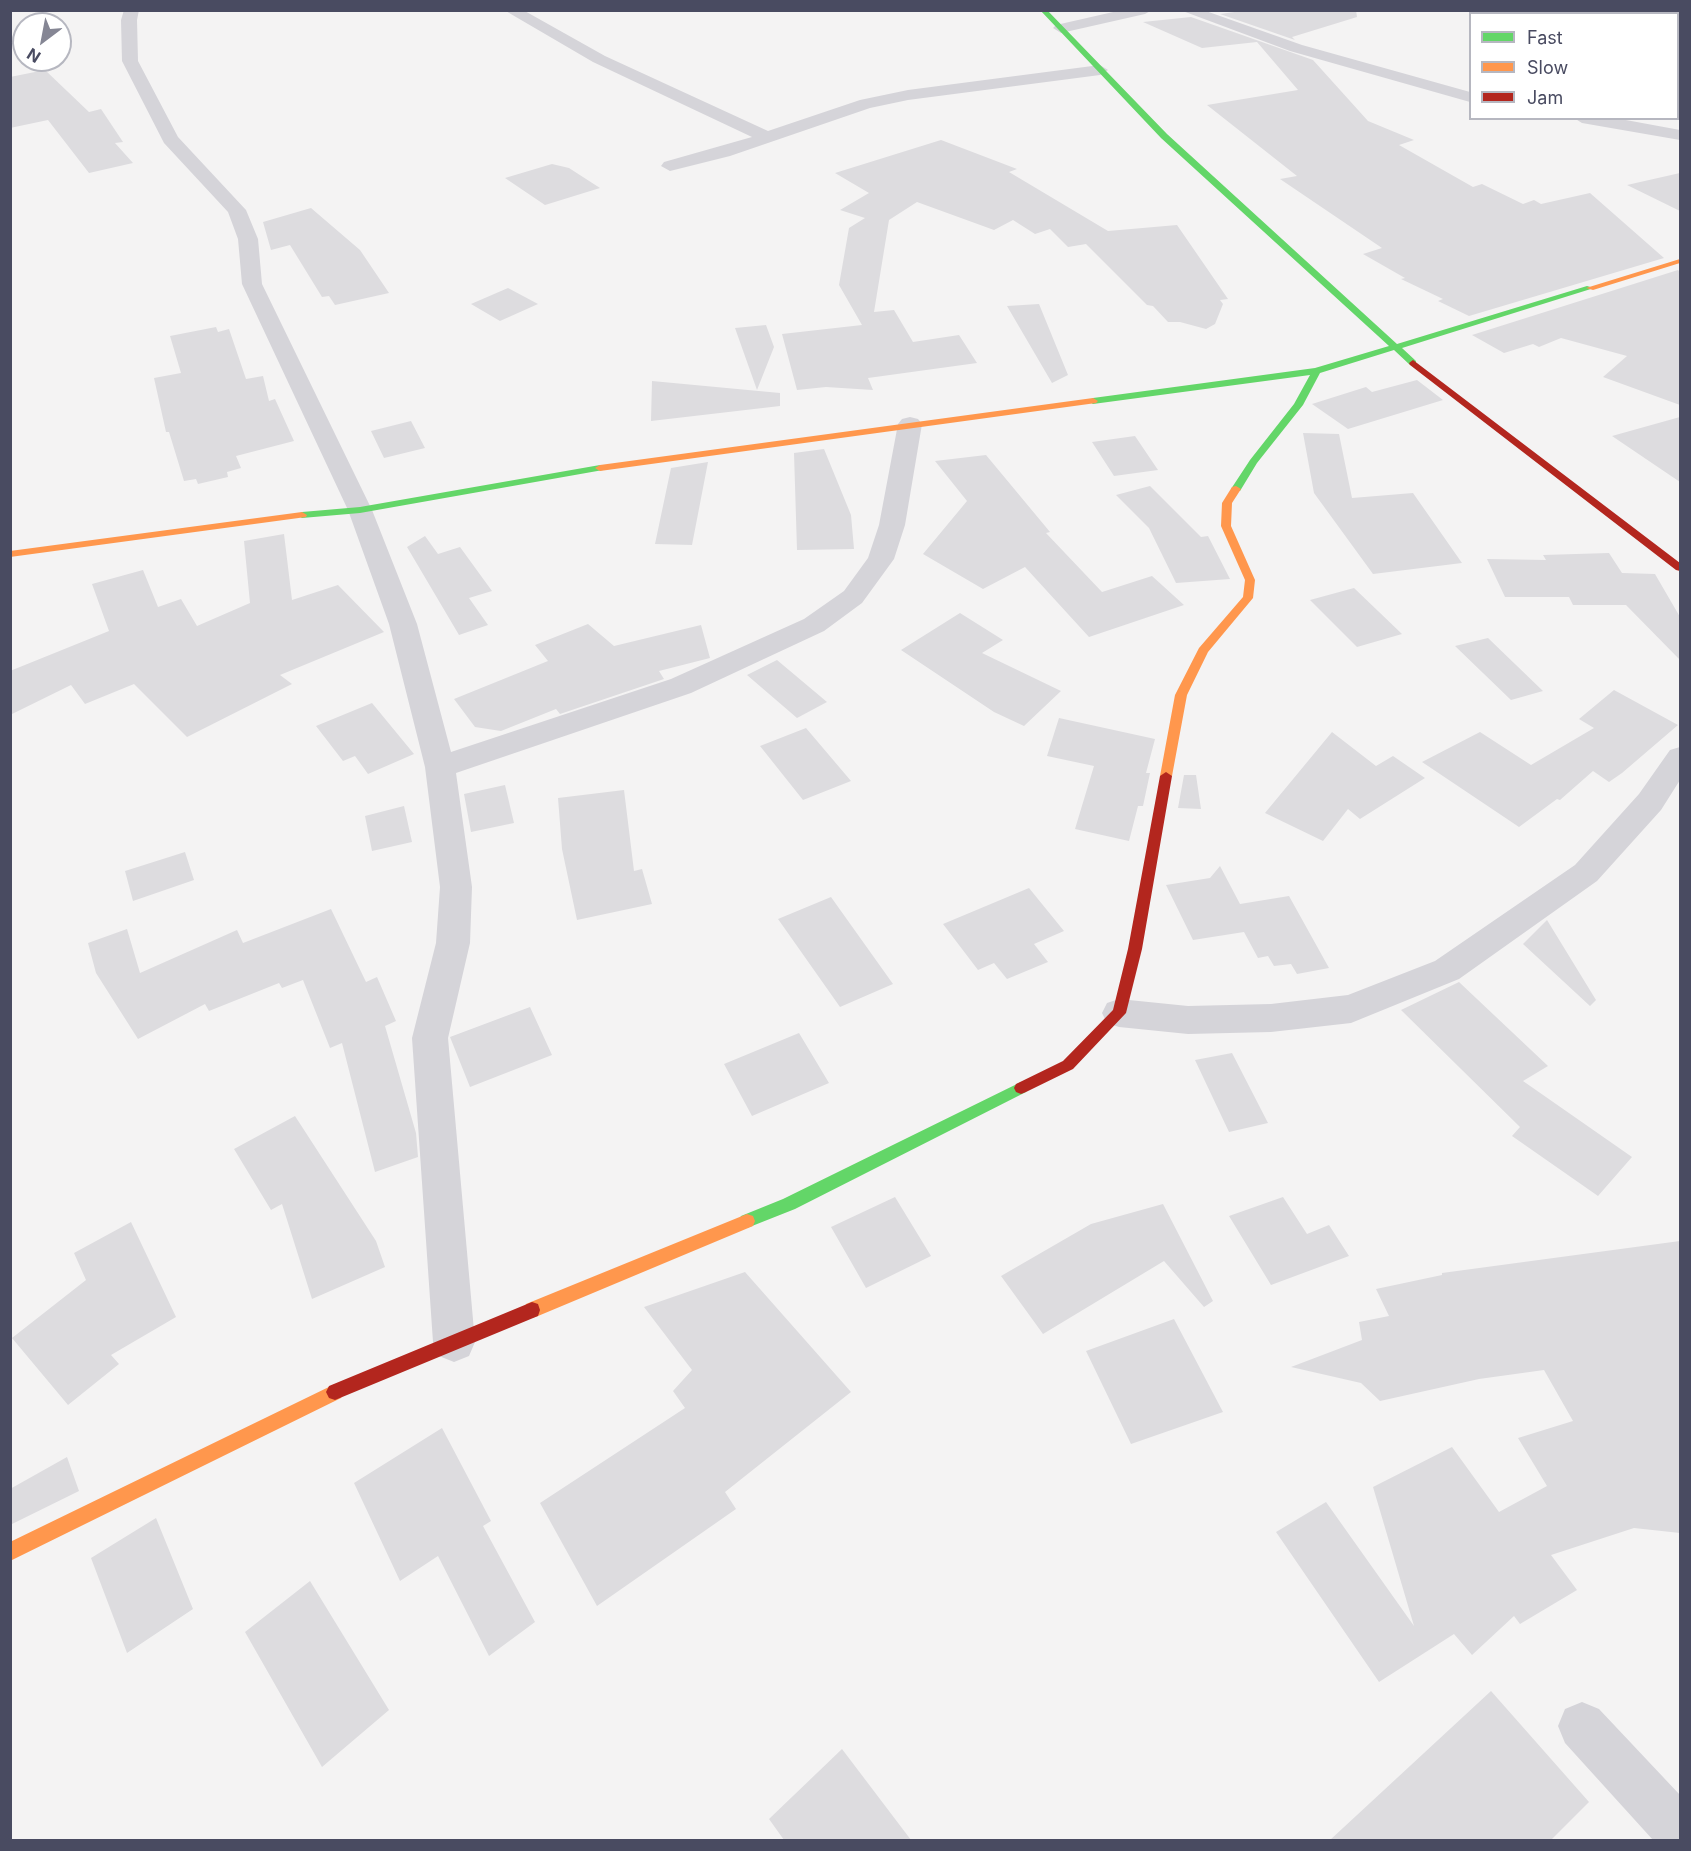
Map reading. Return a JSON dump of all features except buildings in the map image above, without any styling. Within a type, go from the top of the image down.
[{"type":"street","points":[[132,10],[129,20],[130,61],[170,139],[237,210],[248,239],[252,284],[360,510],[403,624],[440,767],[456,887],[453,943],[430,1038],[454,1342]]},
{"type":"street","points":[[511,10],[599,59],[766,137]]},
{"type":"street","points":[[1043,10],[1164,136],[1394,348],[1680,568]]},
{"type":"street","points":[[1061,28],[1145,10]]},
{"type":"street","points":[[1187,10],[1296,48],[1469,97]]},
{"type":"street","points":[[670,166],[724,152],[866,104],[908,95],[1100,70]]},
{"type":"street","points":[[1594,120],[1680,135]]},
{"type":"street","points":[[10,554],[279,517],[360,510],[633,462],[1316,371],[1680,261]]},
{"type":"street","points":[[10,1552],[313,1401],[800,1198],[1068,1065],[1119,1013],[1135,949],[1181,695],[1203,651],[1248,598],[1250,580],[1226,526],[1227,503],[1253,462],[1298,405],[1316,371]]},
{"type":"street","points":[[440,767],[681,686],[814,625],[853,597],[881,559],[892,525],[910,424]]},
{"type":"street","points":[[1119,1013],[1188,1020],[1271,1018],[1351,1008],[1447,970],[1586,873],[1650,802],[1680,757]]},
{"type":"street","points":[[1582,1726],[1680,1832]]},
{"type":"traffic: fast","points":[[1043,10],[1164,136],[1413,363]]},
{"type":"traffic: fast","points":[[1093,401],[1316,371],[1590,288]]},
{"type":"traffic: fast","points":[[1236,489],[1253,462],[1298,405],[1316,371]]},
{"type":"traffic: fast","points":[[302,515],[360,510],[600,468]]},
{"type":"traffic: fast","points":[[747,1221],[789,1204],[1021,1088]]},
{"type":"traffic: slow","points":[[1590,288],[1680,261]]},
{"type":"traffic: slow","points":[[600,468],[1093,401]]},
{"type":"traffic: slow","points":[[1166,776],[1181,695],[1203,651],[1248,598],[1250,580],[1226,526],[1227,503],[1236,489]]},
{"type":"traffic: slow","points":[[10,554],[302,515]]},
{"type":"traffic: slow","points":[[532,1310],[747,1221]]},
{"type":"traffic: slow","points":[[10,1552],[335,1392]]},
{"type":"traffic: jam","points":[[1413,363],[1680,568]]},
{"type":"traffic: jam","points":[[1021,1088],[1068,1065],[1119,1013],[1135,949],[1166,776]]},
{"type":"traffic: jam","points":[[335,1392],[532,1310]]}]
